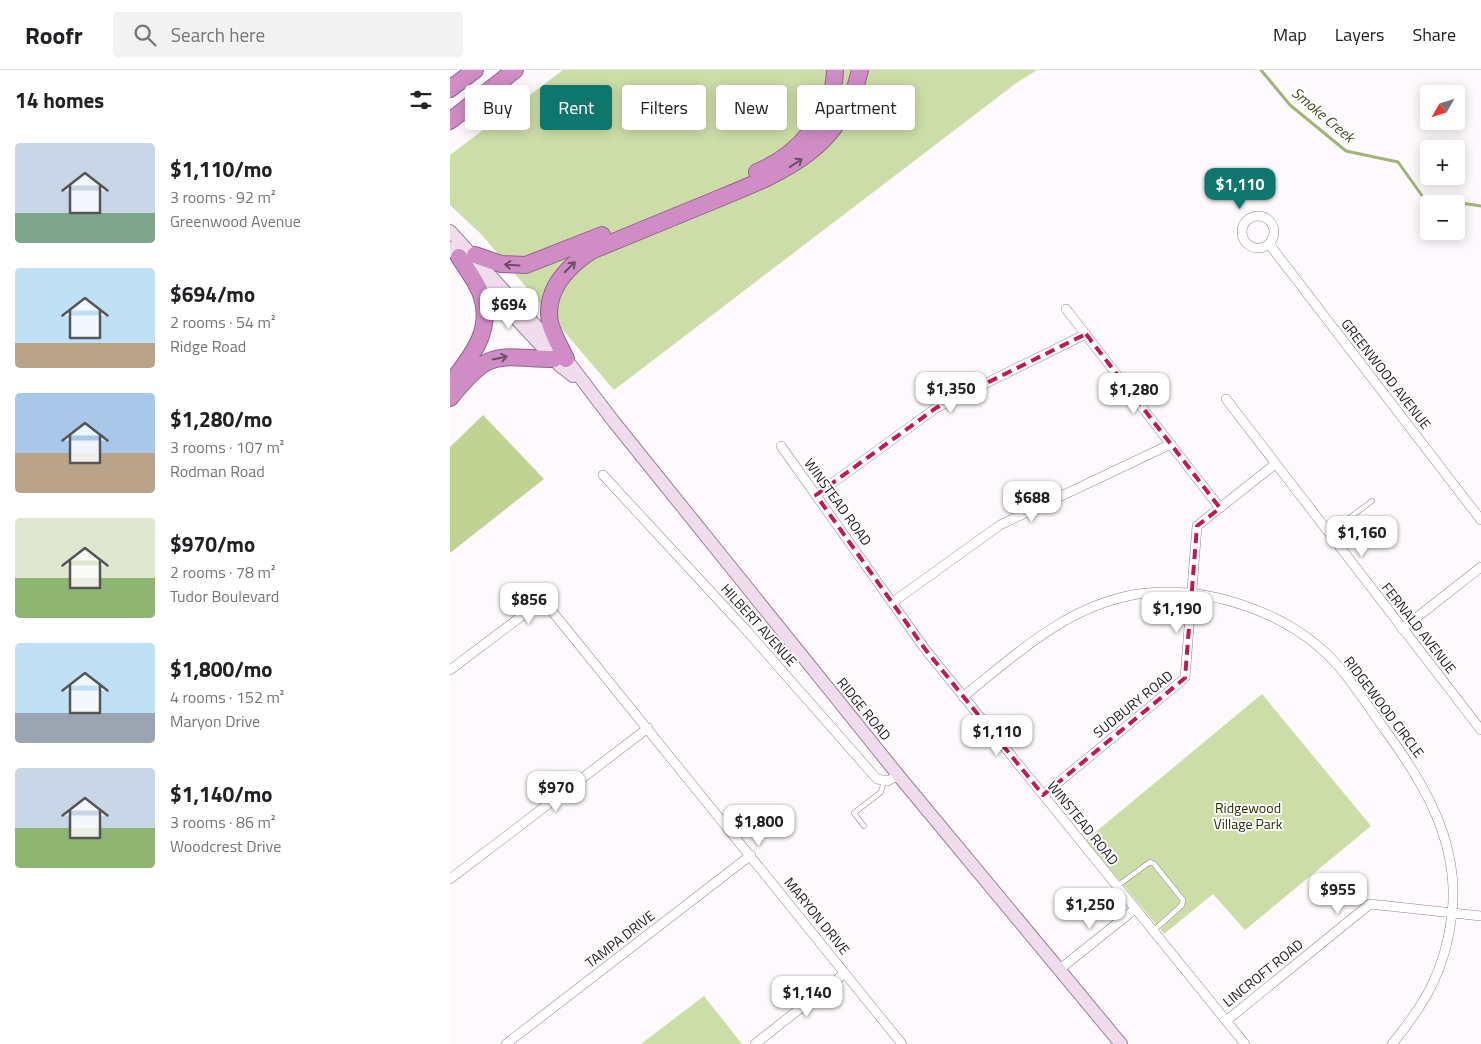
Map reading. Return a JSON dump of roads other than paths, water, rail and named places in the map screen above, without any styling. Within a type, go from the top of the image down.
[{"type":"highway","points":[[450,89],[475,70]]},
{"type":"highway","points":[[450,121],[514,70]]},
{"type":"highway","points":[[461,254],[501,264],[526,265],[768,167],[798,147],[820,118],[835,78],[835,70]]},
{"type":"highway","points":[[450,398],[474,370],[489,360],[506,356],[560,359],[550,323],[550,306],[554,291],[562,275],[574,263],[591,251],[765,179],[799,162],[816,148],[838,121],[854,90],[860,70]]},
{"type":"highway","points":[[450,384],[474,352],[483,335],[485,314],[481,293],[461,254]]},
{"type":"street","name":"RIDGE ROAD","points":[[450,230],[461,254],[588,389],[898,775],[1121,1044]]},
{"type":"street","name":"GREENWOOD AVENUE","points":[[1269,244],[1481,520]]},
{"type":"street","points":[[1066,308],[1220,508]]},
{"type":"street","points":[[816,495],[936,408],[1086,334]]},
{"type":"street","name":"FERNALD AVENUE","points":[[1226,399],[1274,465],[1481,730]]},
{"type":"street","points":[[892,602],[1000,525],[1171,444]]},
{"type":"street","name":"WINSTEAD ROAD","points":[[781,446],[892,602],[963,697],[1245,1044]]},
{"type":"street","name":"SUDBURY ROAD","points":[[1043,795],[1186,678],[1197,526],[1274,465]]},
{"type":"street","name":"HILBERT AVENUE","points":[[603,475],[747,631],[877,779],[884,781]]},
{"type":"street","points":[[1402,628],[1481,567]]},
{"type":"street","name":"RIDGEWOOD CIRCLE","points":[[963,697],[1034,639],[1074,615],[1099,604],[1138,594],[1192,595],[1220,598],[1268,615],[1315,644],[1339,667],[1404,754],[1428,794],[1442,829],[1448,854],[1452,879],[1452,913],[1444,956],[1435,983],[1422,1007],[1392,1044]]},
{"type":"street","name":"MARYON DRIVE","points":[[450,670],[543,600],[902,1044]]},
{"type":"street","points":[[450,879],[648,728]]},
{"type":"street","points":[[884,781],[888,781],[898,775]]},
{"type":"street","name":"TAMPA DRIVE","points":[[506,1044],[751,855]]},
{"type":"street","name":"LINCROFT ROAD","points":[[1226,1021],[1370,904],[1481,916]]},
{"type":"street","points":[[1060,969],[1135,909]]},
{"type":"street","points":[[755,1044],[845,973]]},
{"type":"lane","points":[[1328,534],[1372,501]]},
{"type":"lane","points":[[864,826],[854,813],[881,792],[884,781]]},
{"type":"lane","points":[[1117,886],[1150,862],[1166,877],[1183,900],[1182,905],[1153,931]]},
{"type":"waterway","name":"Smoke Creek","points":[[1261,70],[1290,105],[1346,151],[1398,162],[1423,197],[1481,206]]},
{"type":"park label","name":"Ridgewood Village Park","points":[[1248,816]]}]
